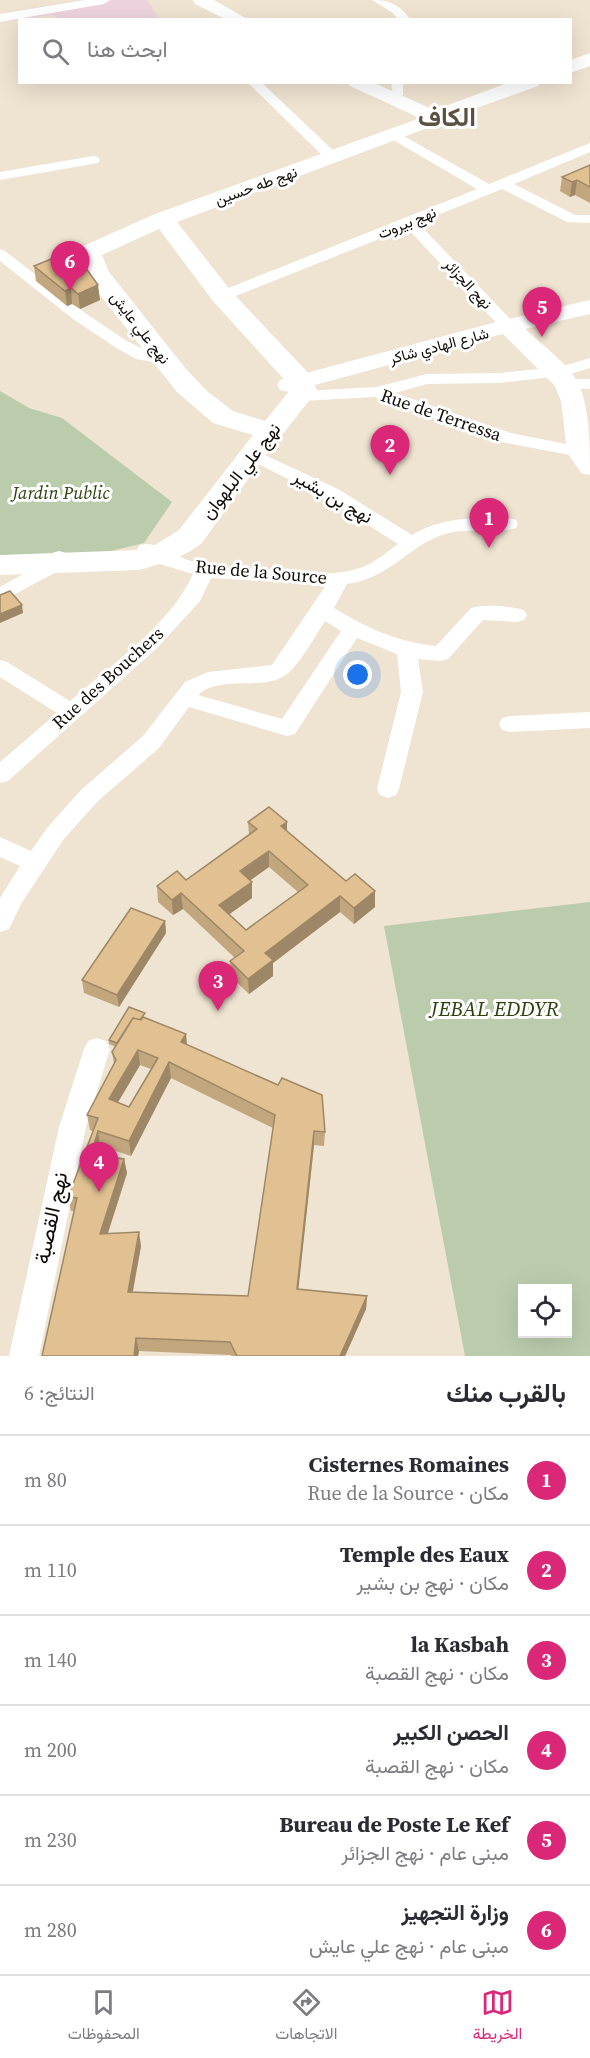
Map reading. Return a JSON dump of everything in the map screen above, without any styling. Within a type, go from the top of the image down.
[{"type":"main road","points":[[180,0],[216,18]]},
{"type":"main road","points":[[201,0],[237,18]]},
{"type":"main road","points":[[572,66],[590,59]]},
{"type":"main road","points":[[361,84],[442,116]]},
{"type":"main road","name":"نهج طه حسين","points":[[163,219],[341,155],[366,143],[526,84]]},
{"type":"main road","points":[[397,87],[442,116]]},
{"type":"main road","name":"نهج طه حسين","points":[[341,155],[380,146],[442,116]]},
{"type":"main road","points":[[163,219],[222,296],[297,385]]},
{"type":"main road","name":"نهج علي عايش","points":[[163,219],[80,255],[95,270],[164,359],[208,407],[260,437]]},
{"type":"main road","name":"شارع الهادي شاكر","points":[[297,385],[508,326],[590,307]]},
{"type":"main road","name":"نهج الجزائر","points":[[508,326],[568,378]]},
{"type":"main road","points":[[568,378],[585,460]]},
{"type":"main road","name":"نهج علي البلهوان","points":[[153,552],[177,547],[190,537],[297,385]]},
{"type":"main road","points":[[0,560],[139,560],[153,552]]},
{"type":"main road","points":[[0,565],[58,560]]},
{"type":"street","points":[[33,0],[43,11]]},
{"type":"street","points":[[0,18],[104,0]]},
{"type":"street","points":[[378,0],[398,10],[404,18]]},
{"type":"street","points":[[66,7],[82,15]]},
{"type":"street","points":[[255,84],[341,155]]},
{"type":"street","points":[[400,138],[497,187],[572,219],[590,219]]},
{"type":"street","name":"نهج بيروت","points":[[222,296],[588,149]]},
{"type":"street","points":[[0,176],[93,160]]},
{"type":"street","name":"نهج الجزائر","points":[[409,222],[508,326]]},
{"type":"street","points":[[0,254],[79,315],[132,351],[164,359]]},
{"type":"street","points":[[26,274],[45,267]]},
{"type":"street","points":[[377,392],[427,379],[568,378],[590,363]]},
{"type":"street","name":"Rue de Terressa","points":[[297,385],[377,392],[507,438],[585,460]]},
{"type":"street","name":"نهج بن بشير","points":[[260,437],[330,493],[411,543]]},
{"type":"street","name":"Rue de la Source","points":[[153,552],[204,571],[340,578],[367,573],[383,565],[411,543],[439,529],[453,525],[509,524]]},
{"type":"street","points":[[0,595],[58,560]]},
{"type":"street","name":"Rue des Bouchers","points":[[0,775],[161,632],[193,596],[204,571]]},
{"type":"street","points":[[0,922],[54,834],[89,796],[151,742],[192,687],[208,679],[279,670],[340,578]]},
{"type":"street","points":[[321,609],[353,629],[407,650],[441,654],[478,613],[517,615]]},
{"type":"street","points":[[183,698],[287,728],[353,629]]},
{"type":"street","points":[[388,789],[412,692],[407,650]]},
{"type":"street","points":[[0,667],[70,711]]},
{"type":"street","points":[[510,724],[590,720]]},
{"type":"street","points":[[0,846],[35,863]]},
{"type":"street","name":"نهج القصبة","points":[[24,1356],[66,1146],[81,1089],[97,1048]]},
{"type":"shaded area","points":[[81,0],[147,0],[158,18],[57,18],[52,15],[0,22],[0,14]]},
{"type":"green space","name":"Jardin Public","points":[[0,391],[29,408],[62,418],[172,502],[144,543],[107,552],[0,556]]},
{"type":"green space","name":"JEBAL EDDYR","points":[[590,902],[590,1356],[465,1356],[384,926]]},
{"type":"building","points":[[590,165],[590,187],[577,180],[572,182],[562,177]]},
{"type":"building","points":[[73,250],[98,285],[78,294],[71,288],[65,291],[34,266]]},
{"type":"building","points":[[10,591],[22,605],[0,614],[0,595]]},
{"type":"building","points":[[269,807],[287,822],[281,826],[346,881],[355,874],[375,891],[354,908],[340,896],[265,953],[273,960],[248,979],[230,961],[244,951],[181,893],[172,900],[157,886],[177,871],[186,880],[257,829],[248,822]],"holes":[[[269,851],[308,885],[246,930],[219,905],[252,882],[240,871]]]},
{"type":"building","points":[[131,908],[165,921],[117,995],[82,980]]},
{"type":"building","points":[[129,1007],[145,1013],[140,1020],[133,1018],[117,1043],[109,1040]]},
{"type":"building","points":[[143,1017],[186,1034],[181,1042],[278,1085],[282,1078],[322,1095],[325,1132],[314,1131],[297,1289],[367,1296],[340,1356],[237,1356],[230,1342],[136,1338],[134,1356],[42,1356],[77,1198],[68,1197],[98,1118],[87,1115],[116,1060],[112,1052],[133,1018],[141,1020]],"holes":[[[138,1050],[158,1058],[129,1107],[109,1099]],[[169,1062],[275,1115],[248,1296],[128,1292],[139,1232],[100,1234],[124,1159],[91,1155],[98,1131],[129,1141]]]},
{"type":"place","name":"وزارة التجهيز","points":[[70,291]]},
{"type":"place","name":"Bureau de Poste Le Kef","points":[[542,337]]},
{"type":"place","name":"Temple des Eaux","points":[[390,475]]},
{"type":"place","name":"Cisternes Romaines","points":[[489,548]]},
{"type":"place","name":"la Kasbah","points":[[218,1011]]},
{"type":"place","name":"الحصن الكبير","points":[[99,1192]]},
{"type":"district","name":"الكاف","points":[[447,117]]}]
